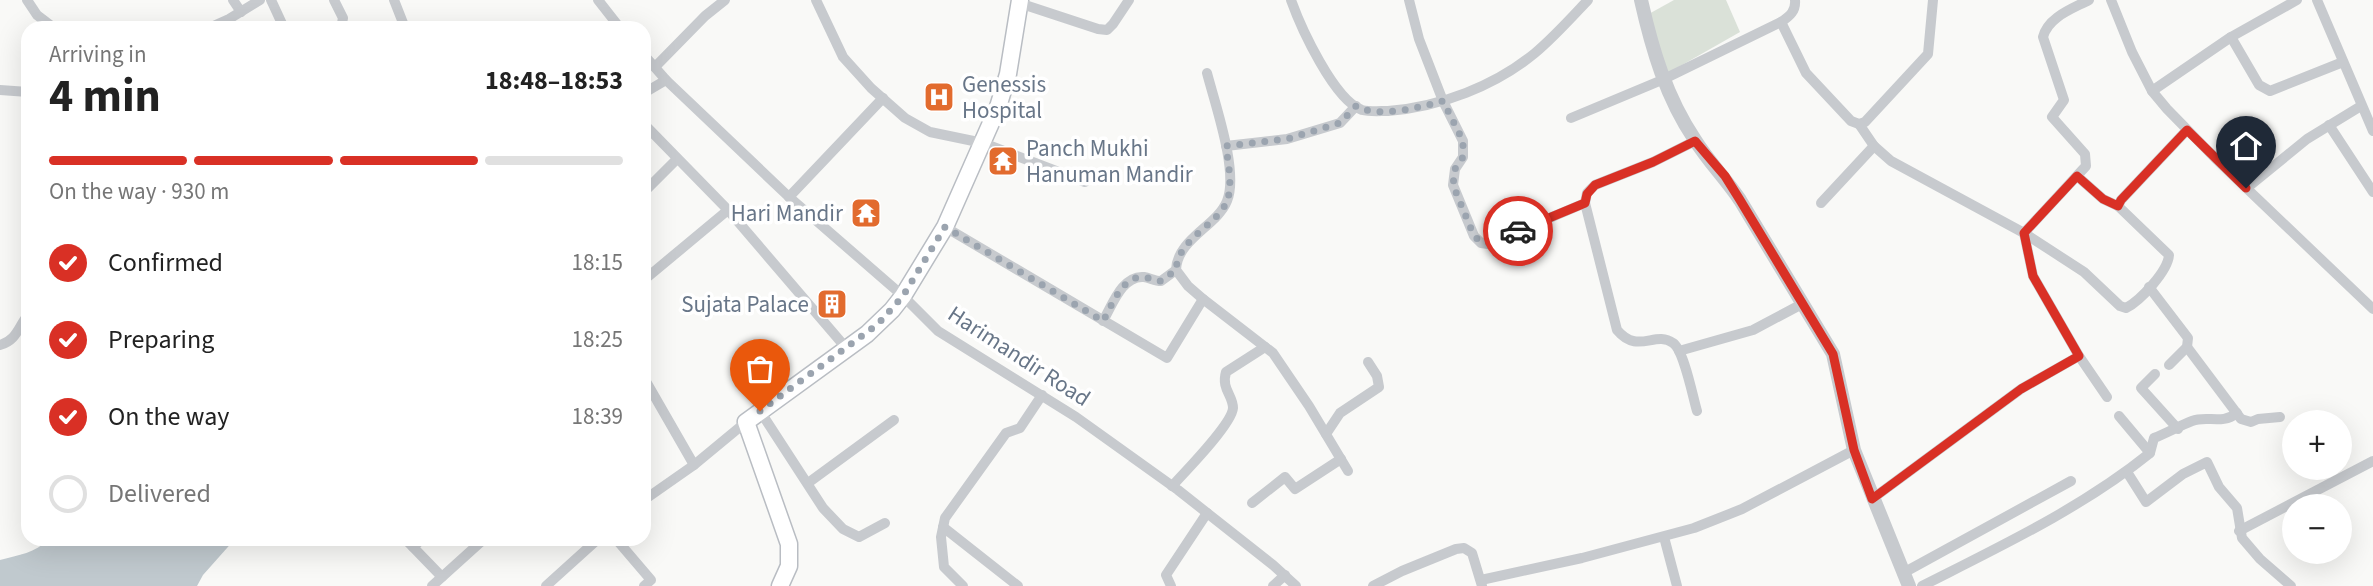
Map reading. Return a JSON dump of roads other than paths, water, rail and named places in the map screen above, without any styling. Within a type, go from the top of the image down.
[{"type":"main road","points":[[780,586],[789,566],[789,544],[746,422],[847,349],[878,324],[903,296],[945,227],[983,143],[1005,85],[1019,1]]},
{"type":"street","points":[[27,0],[45,21]]},
{"type":"street","points":[[233,0],[242,12]]},
{"type":"street","points":[[234,21],[242,12],[260,0]]},
{"type":"street","points":[[271,0],[281,21]]},
{"type":"street","points":[[334,0],[342,21]]},
{"type":"street","points":[[394,0],[402,21]]},
{"type":"street","points":[[598,0],[614,21]]},
{"type":"street","points":[[655,67],[705,16],[725,0]]},
{"type":"street","points":[[816,0],[843,57],[871,88],[905,118],[930,131],[983,143],[1085,182]]},
{"type":"street","points":[[1019,1],[1107,30],[1129,0]]},
{"type":"street","points":[[1291,0],[1303,32],[1340,93],[1356,106],[1375,112],[1410,109],[1471,91],[1522,62],[1545,44],[1588,0]]},
{"type":"street","points":[[1409,0],[1419,39],[1465,149],[1455,169],[1453,185],[1474,236],[1480,243],[1488,244],[1585,203]]},
{"type":"street","points":[[1641,0],[1662,80],[1695,141],[1725,176],[1833,354],[1854,450],[1907,579],[2071,481]]},
{"type":"street","points":[[1571,118],[1662,80],[1782,22],[1790,16],[1795,0]]},
{"type":"street","points":[[1859,124],[1866,122],[1928,54],[1933,0]]},
{"type":"street","points":[[2024,233],[2086,166],[2085,154],[2052,117],[2064,100],[2043,37],[2049,24],[2089,0]]},
{"type":"street","points":[[2111,0],[2132,52],[2152,90],[2187,130],[2373,309]]},
{"type":"street","points":[[2152,90],[2231,37],[2297,0]]},
{"type":"street","points":[[2318,0],[2373,131]]},
{"type":"street","points":[[1782,22],[1812,82],[1851,121],[1859,124],[1874,146],[1891,161],[2024,233],[2084,272],[2120,306],[2126,308],[2149,287],[2169,262],[2169,255],[2118,206],[2103,199],[2077,176]]},
{"type":"street","points":[[2231,37],[2259,85],[2270,92],[2343,62]]},
{"type":"street","name":"Harimandir Road","points":[[651,63],[789,197],[903,296],[938,331],[1076,417],[1172,486],[1296,586]]},
{"type":"street","points":[[1103,321],[1124,286],[1133,279],[1145,277],[1161,281],[1176,270],[1179,256],[1228,199],[1230,186],[1226,146],[1207,73]]},
{"type":"street","points":[[651,89],[666,80]]},
{"type":"street","points":[[0,90],[21,92]]},
{"type":"street","points":[[789,197],[883,99]]},
{"type":"street","points":[[1226,146],[1287,139],[1340,123],[1356,106]]},
{"type":"street","points":[[2246,188],[2329,125],[2361,106]]},
{"type":"street","points":[[2329,125],[2373,192]]},
{"type":"street","points":[[2118,206],[2187,130]]},
{"type":"street","points":[[651,131],[728,210],[847,349]]},
{"type":"street","points":[[1695,141],[1653,162],[1595,185],[1587,194],[1585,203],[1616,330],[1623,338],[1632,342],[1663,340],[1673,343],[1679,351],[1697,411]]},
{"type":"street","points":[[1821,203],[1874,146]]},
{"type":"street","points":[[651,185],[677,159]]},
{"type":"street","points":[[651,274],[728,210]]},
{"type":"street","points":[[945,227],[1167,358],[1203,299]]},
{"type":"street","points":[[2024,233],[2033,276],[2079,356],[2107,397]]},
{"type":"street","points":[[1176,270],[1203,299],[1273,353],[1348,471]]},
{"type":"street","points":[[2149,287],[2188,338],[2187,347],[2169,365]]},
{"type":"street","points":[[1679,351],[1752,330],[1802,303]]},
{"type":"street","points":[[0,345],[10,341],[21,327]]},
{"type":"street","points":[[1172,486],[1232,415],[1233,405],[1223,381],[1226,372],[1265,347]]},
{"type":"street","points":[[2187,347],[2241,419],[2252,422],[2280,417]]},
{"type":"street","points":[[1872,499],[2021,389],[2079,356]]},
{"type":"street","points":[[1326,434],[1340,413],[1379,387],[1377,376],[1368,362]]},
{"type":"street","points":[[2155,374],[2141,388],[2178,429]]},
{"type":"street","points":[[651,390],[694,465]]},
{"type":"street","points":[[963,586],[944,568],[942,537],[945,518],[1006,433],[1020,428],[1042,396]]},
{"type":"street","points":[[760,411],[824,508],[843,529],[859,537],[885,523]]},
{"type":"street","points":[[1922,586],[2077,503],[2127,472],[2150,453],[2154,438],[2194,420],[2218,421],[2230,418],[2236,413]]},
{"type":"street","points":[[2119,416],[2150,453]]},
{"type":"street","points":[[808,483],[894,420]]},
{"type":"street","points":[[651,495],[694,465],[746,422]]},
{"type":"street","points":[[1373,586],[1456,549],[1464,548],[1472,553],[1482,583],[1664,537],[1742,509],[1854,450]]},
{"type":"street","points":[[1252,503],[1285,477],[1296,489],[1341,459]]},
{"type":"street","points":[[2239,531],[2373,461]]},
{"type":"street","points":[[2127,472],[2146,502],[2183,474],[2207,462],[2219,487],[2237,508],[2239,531],[2246,545],[2291,586]]},
{"type":"street","points":[[1171,586],[1166,575],[1207,513]]},
{"type":"street","points":[[943,527],[1018,586]]},
{"type":"street","points":[[1664,537],[1677,586]]},
{"type":"street","points":[[412,546],[442,577]]},
{"type":"street","points":[[432,586],[476,546]]},
{"type":"street","points":[[546,586],[590,546]]},
{"type":"street","points":[[622,546],[651,580],[644,586]]},
{"type":"street","points":[[1273,586],[1285,575]]},
{"type":"place","name":"Genessis Hospital","points":[[939,97]]},
{"type":"place","name":"Panch Mukhi Hanuman Mandir","points":[[1003,161]]},
{"type":"place","name":"Hari Mandir","points":[[866,213]]},
{"type":"place","name":"Sujata Palace","points":[[832,304]]}]
